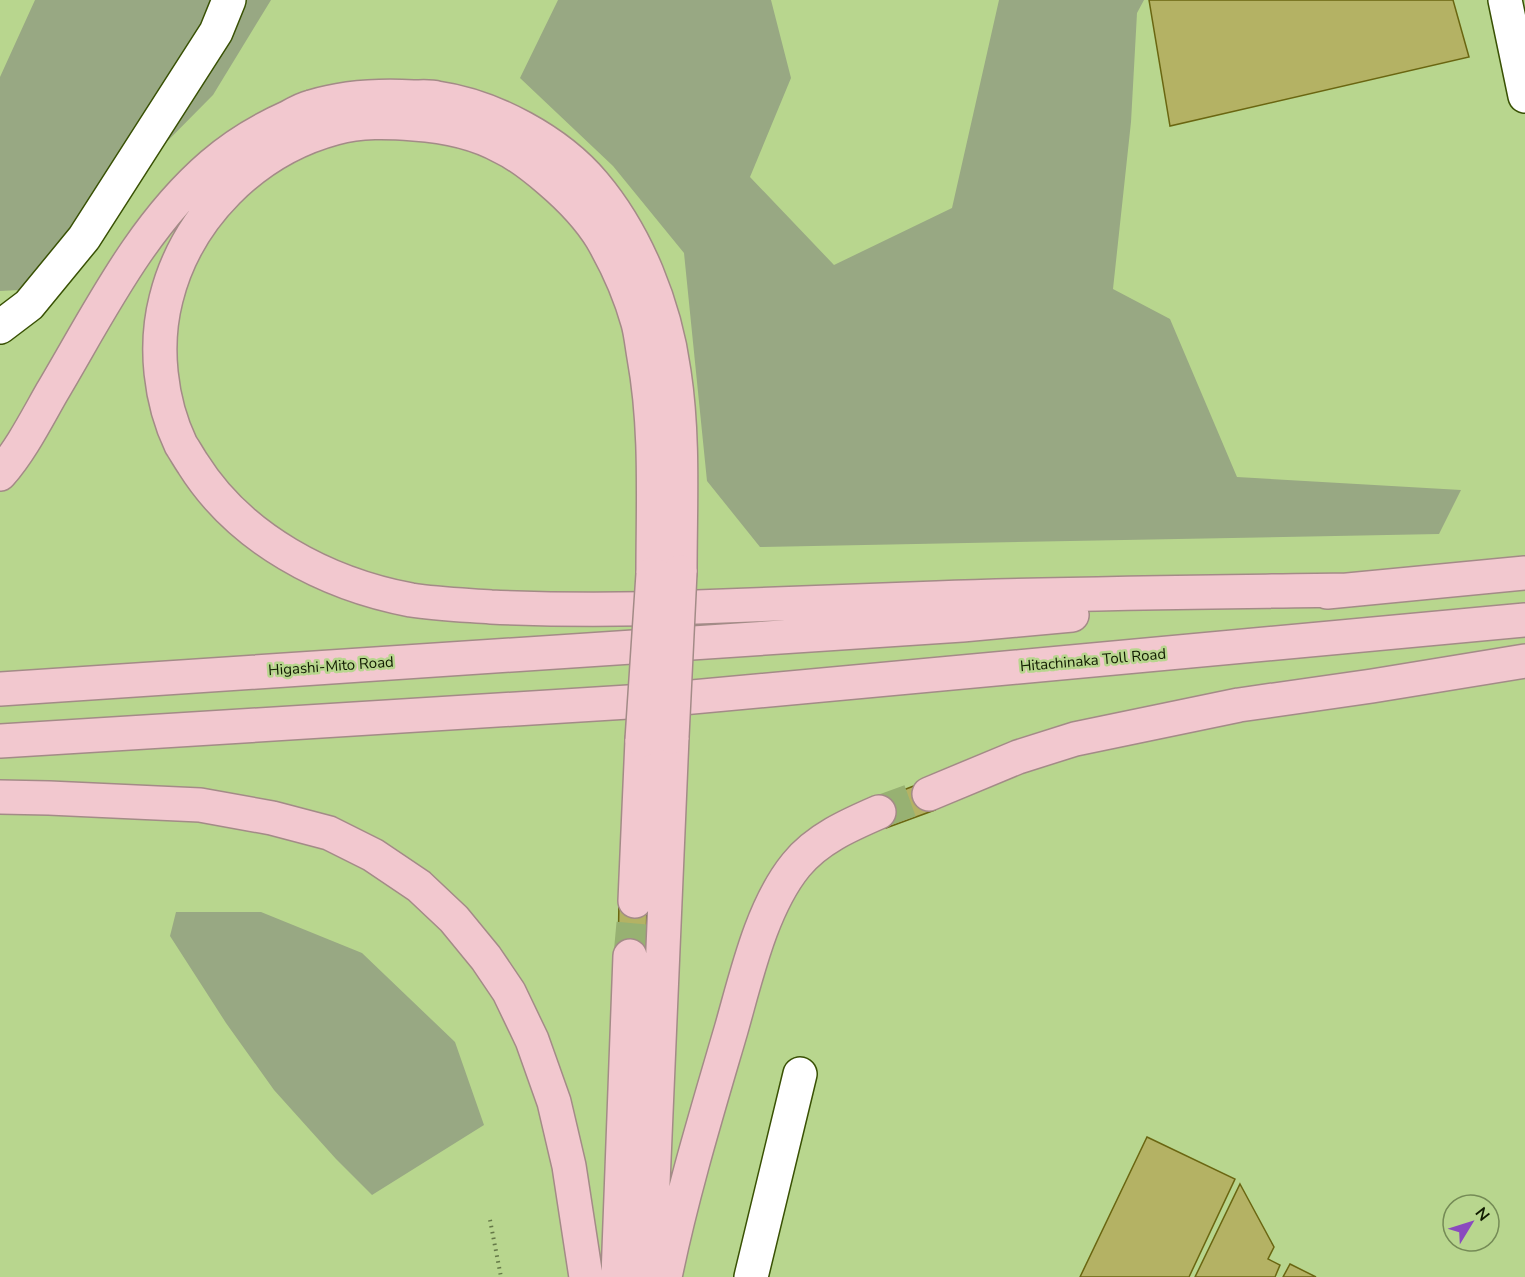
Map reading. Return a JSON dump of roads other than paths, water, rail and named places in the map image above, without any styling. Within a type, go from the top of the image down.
[{"type":"highway","points":[[0,474],[32,426],[122,272],[184,191],[212,164],[246,138],[309,107],[370,97],[437,97],[481,109],[522,126],[560,152],[593,183],[620,220],[644,264],[662,317],[674,368],[681,428],[666,573],[657,739],[649,1277]]},
{"type":"highway","points":[[666,573],[653,425],[638,324],[621,275],[599,234],[570,198],[535,168],[501,146],[460,130],[423,124],[380,121],[338,127],[300,140],[271,156],[238,180],[211,208],[190,238],[175,271],[165,303],[160,341],[162,374],[168,409],[181,445],[203,480],[229,509],[258,535],[292,556],[330,575],[371,590],[414,600],[463,605],[629,610],[946,597],[1349,590],[1525,573]]},
{"type":"highway","name":"Higashi-Mito Road","points":[[0,689],[962,625],[1349,590]]},
{"type":"highway","name":"Hitachinaka Toll Road","points":[[0,741],[660,700],[1525,620]]},
{"type":"highway","points":[[928,794],[1018,757],[1075,739],[1239,705],[1525,661]]},
{"type":"highway","points":[[635,901],[657,739]]},
{"type":"highway","points":[[0,797],[200,805],[272,818],[329,833],[373,855],[419,886],[454,919],[486,958],[509,992],[532,1040],[554,1102],[566,1155],[586,1277]]},
{"type":"highway","points":[[665,1277],[706,1114],[750,964],[771,908],[796,865],[812,849],[838,831],[879,812]]},
{"type":"highway","points":[[618,1277],[630,956]]},
{"type":"street","points":[[0,327],[29,305],[84,238],[216,32],[229,0]]},
{"type":"street","points":[[1505,0],[1525,96]]},
{"type":"street","points":[[751,1277],[800,1074]]},
{"type":"tunnel","points":[[879,812],[929,794]]},
{"type":"tunnel","points":[[630,956],[635,901]]}]
